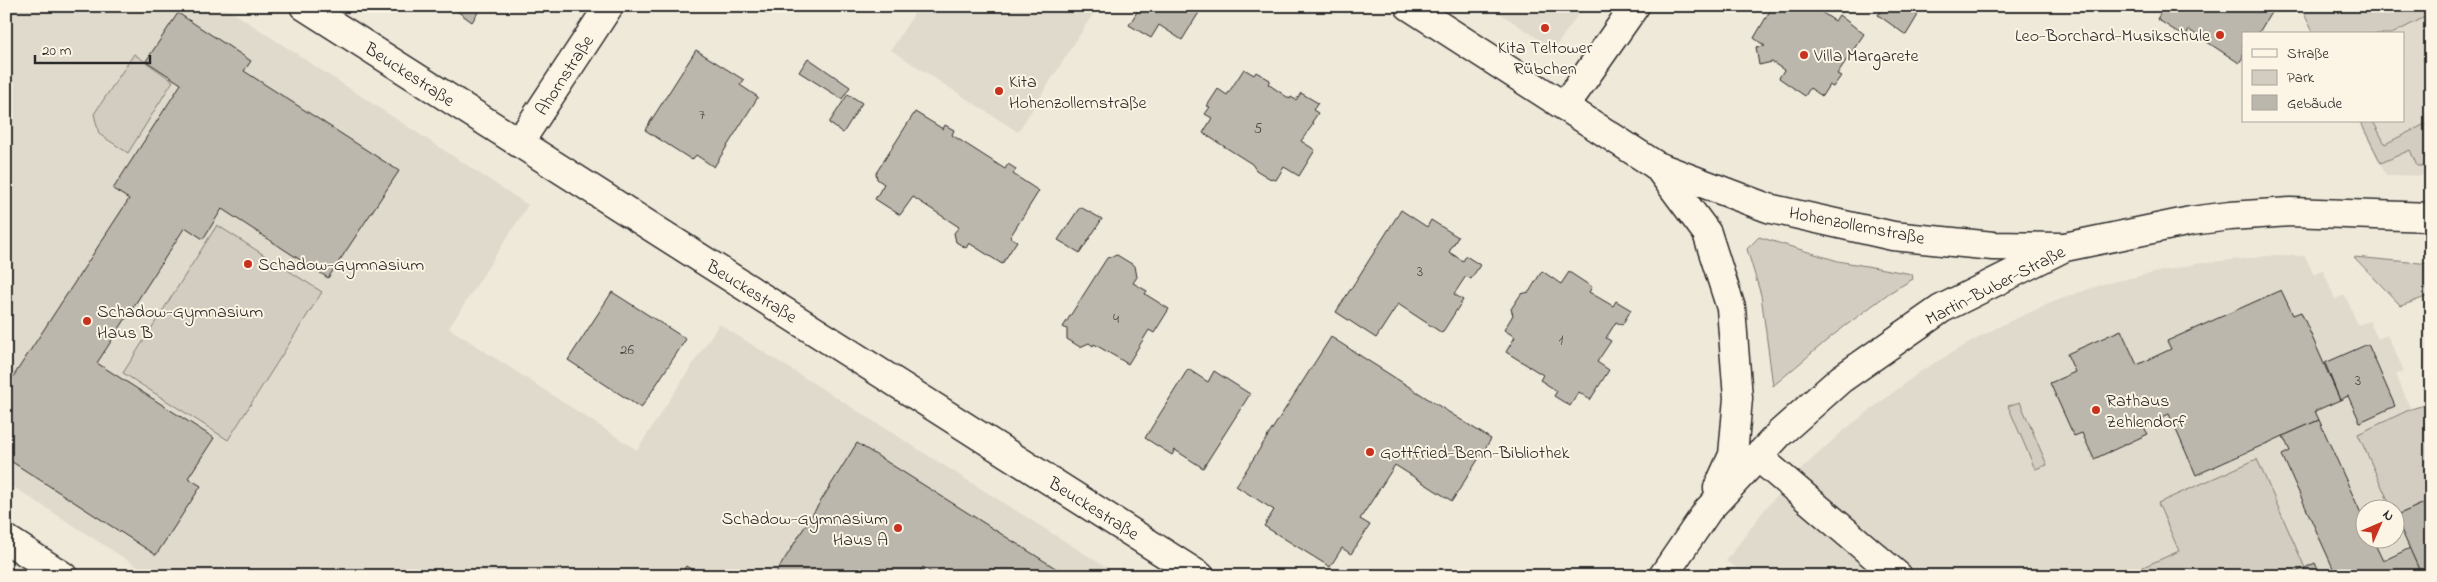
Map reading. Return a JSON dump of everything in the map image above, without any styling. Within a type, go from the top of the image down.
[{"type":"street","name":"Beuckestraße","points":[[304,6],[1200,576]]},
{"type":"street","name":"Ahornstraße","points":[[519,143],[609,6]]},
{"type":"street","name":"Hohenzollernstraße","points":[[1409,6],[1657,166],[1768,208],[1893,236],[1993,246],[2065,247]]},
{"type":"street","points":[[1565,106],[1635,6]]},
{"type":"street","name":"Hohenzollernstraße","points":[[1657,166],[1708,233],[1731,308],[1738,398],[1733,455],[1708,510]]},
{"type":"street","name":"Martin-Buber-Straße","points":[[1663,576],[1708,510],[1757,456],[1779,434],[1841,380],[1941,309],[2065,247],[2190,221],[2230,216],[2290,212],[2431,217]]},
{"type":"street","points":[[1757,456],[1898,576]]},
{"type":"street","points":[[6,540],[63,576]]},
{"type":"shaded area","name":"Schadow-Gymnasium","points":[[6,6],[223,6],[528,205],[449,328],[637,450],[719,324],[1120,576],[152,576],[6,482]]},
{"type":"shaded area","name":"Kita Hohenzollernstraße","points":[[919,6],[1098,6],[1018,132],[891,50]]},
{"type":"shaded area","name":"Kita Teltower Rübchen","points":[[1489,6],[1584,6],[1554,49]]},
{"type":"shaded area","points":[[2300,6],[2431,6],[2431,176],[2386,175],[2359,122],[2404,122],[2404,32],[2313,32]]},
{"type":"shaded area","points":[[2276,255],[2305,256],[2314,275],[2323,270],[2335,299],[2345,295],[2358,325],[2369,321],[2378,339],[2387,335],[2404,371],[2396,375],[2411,409],[2431,403],[2431,576],[1749,576],[1726,561],[1765,509],[1796,474],[1843,431],[1921,371],[2002,325],[2053,302],[2103,284],[2195,264]]},
{"type":"green space","points":[[2300,6],[2431,6],[2431,29],[2425,17],[2396,32],[2313,32]]},
{"type":"green space","points":[[134,54],[173,81],[128,153],[99,134],[94,114]]},
{"type":"green space","points":[[2431,121],[2431,166],[2417,166],[2410,150],[2381,163],[2360,122],[2374,122],[2385,144]]},
{"type":"green space","points":[[217,225],[322,292],[228,440],[123,373]]},
{"type":"green space","points":[[1759,237],[1838,261],[1912,274],[1913,279],[1889,293],[1832,336],[1773,386],[1761,295],[1747,249]]},
{"type":"green space","points":[[2354,257],[2431,264],[2431,295],[2401,306]]},
{"type":"green space","points":[[2020,402],[2047,465],[2035,469],[2008,406]]},
{"type":"green space","points":[[2431,403],[2431,500],[2404,512],[2404,500],[2388,500],[2358,434],[2411,409]]},
{"type":"green space","points":[[2257,459],[2305,568],[2287,576],[2123,576],[2179,551],[2158,503]]},
{"type":"building","points":[[450,6],[482,6],[472,22]]},
{"type":"building","points":[[755,6],[772,6],[767,14]]},
{"type":"building","points":[[1137,6],[1203,6],[1182,40],[1159,25],[1151,38],[1129,25],[1137,12],[1135,10]]},
{"type":"building","name":"Villa Margarete","points":[[1766,6],[1812,6],[1835,21],[1839,15],[1864,34],[1837,74],[1841,76],[1833,87],[1829,85],[1822,96],[1810,88],[1805,96],[1779,78],[1784,70],[1772,62],[1759,65],[1756,47],[1765,46],[1754,38],[1771,9]]},
{"type":"building","points":[[1884,6],[1904,6],[1918,15],[1906,35],[1878,15]]},
{"type":"building","name":"Leo-Borchard-Musikschule","points":[[2151,6],[2275,6],[2259,32],[2242,32],[2242,58],[2239,63],[2189,30],[2185,37],[2157,19],[2161,12]]},
{"type":"building","name":"Schadow-Gymnasium Haus B","points":[[178,13],[251,61],[244,71],[399,171],[328,278],[222,209],[203,239],[185,227],[97,363],[214,438],[188,478],[201,486],[156,555],[6,458],[6,381],[9,383],[129,199],[113,189],[181,84],[146,61]]},
{"type":"building","points":[[696,50],[744,80],[740,85],[758,97],[714,167],[696,155],[692,160],[645,130]]},
{"type":"building","points":[[808,58],[850,87],[842,99],[799,72]]},
{"type":"building","points":[[1244,69],[1254,75],[1256,72],[1270,80],[1268,84],[1290,99],[1291,97],[1296,100],[1301,93],[1318,103],[1313,110],[1318,113],[1312,122],[1314,123],[1301,141],[1315,150],[1299,176],[1284,167],[1276,180],[1269,178],[1256,170],[1252,164],[1203,133],[1212,118],[1205,114],[1210,107],[1207,106],[1218,89],[1227,95]]},
{"type":"building","points":[[848,94],[862,103],[843,133],[829,123]]},
{"type":"building","points":[[915,112],[943,129],[945,125],[954,130],[952,135],[1005,169],[1008,164],[1016,169],[1013,174],[1039,191],[1010,237],[1017,241],[1002,264],[969,243],[966,248],[956,242],[954,233],[959,227],[913,197],[900,215],[875,199],[884,184],[877,179],[876,173]]},
{"type":"building","points":[[1080,207],[1102,219],[1080,253],[1058,240]]},
{"type":"building","points":[[1401,210],[1427,227],[1431,220],[1458,237],[1449,252],[1463,261],[1466,256],[1480,265],[1471,279],[1466,276],[1454,294],[1463,300],[1442,333],[1398,304],[1376,338],[1336,312]]},
{"type":"building","points":[[1117,255],[1135,266],[1137,277],[1133,283],[1147,291],[1145,294],[1169,309],[1154,333],[1149,330],[1128,364],[1094,344],[1093,346],[1089,343],[1080,347],[1067,339],[1067,329],[1063,327],[1107,258]]},
{"type":"building","points":[[1542,271],[1561,284],[1569,272],[1592,287],[1589,292],[1613,306],[1616,301],[1631,310],[1622,325],[1616,322],[1606,338],[1611,341],[1597,362],[1609,370],[1590,400],[1579,392],[1570,406],[1554,396],[1557,391],[1540,380],[1543,375],[1506,352],[1515,337],[1504,330],[1513,315],[1511,309],[1521,294],[1529,292]]},
{"type":"building","points":[[2281,290],[2293,315],[2301,312],[2340,400],[2315,411],[2319,420],[2196,475],[2169,414],[2143,426],[2148,434],[2094,459],[2082,433],[2074,436],[2050,383],[2075,372],[2067,354],[2121,330],[2137,365],[2171,349],[2167,341]]},
{"type":"building","points":[[612,292],[686,339],[641,408],[568,360]]},
{"type":"building","name":"Gottfried-Benn-Bibliothek","points":[[1331,337],[1491,439],[1452,501],[1395,465],[1360,519],[1370,525],[1351,554],[1342,548],[1330,567],[1264,526],[1274,510],[1236,486]]},
{"type":"building","points":[[2368,344],[2395,406],[2360,422],[2348,396],[2340,400],[2325,363]]},
{"type":"building","points":[[1188,369],[1208,382],[1214,371],[1250,394],[1203,468],[1175,450],[1172,455],[1145,438]]},
{"type":"building","points":[[2319,420],[2355,500],[2354,550],[2378,550],[2383,561],[2410,548],[2419,569],[2404,576],[2321,576],[2320,573],[2333,568],[2282,455],[2290,451],[2283,436]]},
{"type":"building","name":"Schadow-Gymnasium Haus A","points":[[857,443],[1068,576],[937,576],[923,567],[917,576],[774,576]]},
{"type":"building","points":[[2431,500],[2431,576],[2422,576],[2404,536],[2404,512]]},
{"type":"building","points":[[2315,563],[2321,576],[2287,576],[2305,568]]},
{"type":"building","name":"Schadow-Gymnasium Haus A","points":[[686,566],[702,576],[680,576]]},
{"type":"place","name":"Kita Teltower Rübchen","points":[[1545,28]]},
{"type":"place","name":"Leo-Borchard-Musikschule","points":[[2220,35]]},
{"type":"place","name":"Villa Margarete","points":[[1804,55]]},
{"type":"place","name":"Kita Hohenzollernstraße","points":[[999,91]]},
{"type":"place","name":"Schadow-Gymnasium","points":[[248,264]]},
{"type":"place","name":"Schadow-Gymnasium Haus B","points":[[87,321]]},
{"type":"place","name":"Rathaus Zehlendorf","points":[[2096,410]]},
{"type":"place","name":"Gottfried-Benn-Bibliothek","points":[[1370,452]]},
{"type":"place","name":"Schadow-Gymnasium Haus A","points":[[898,528]]}]
